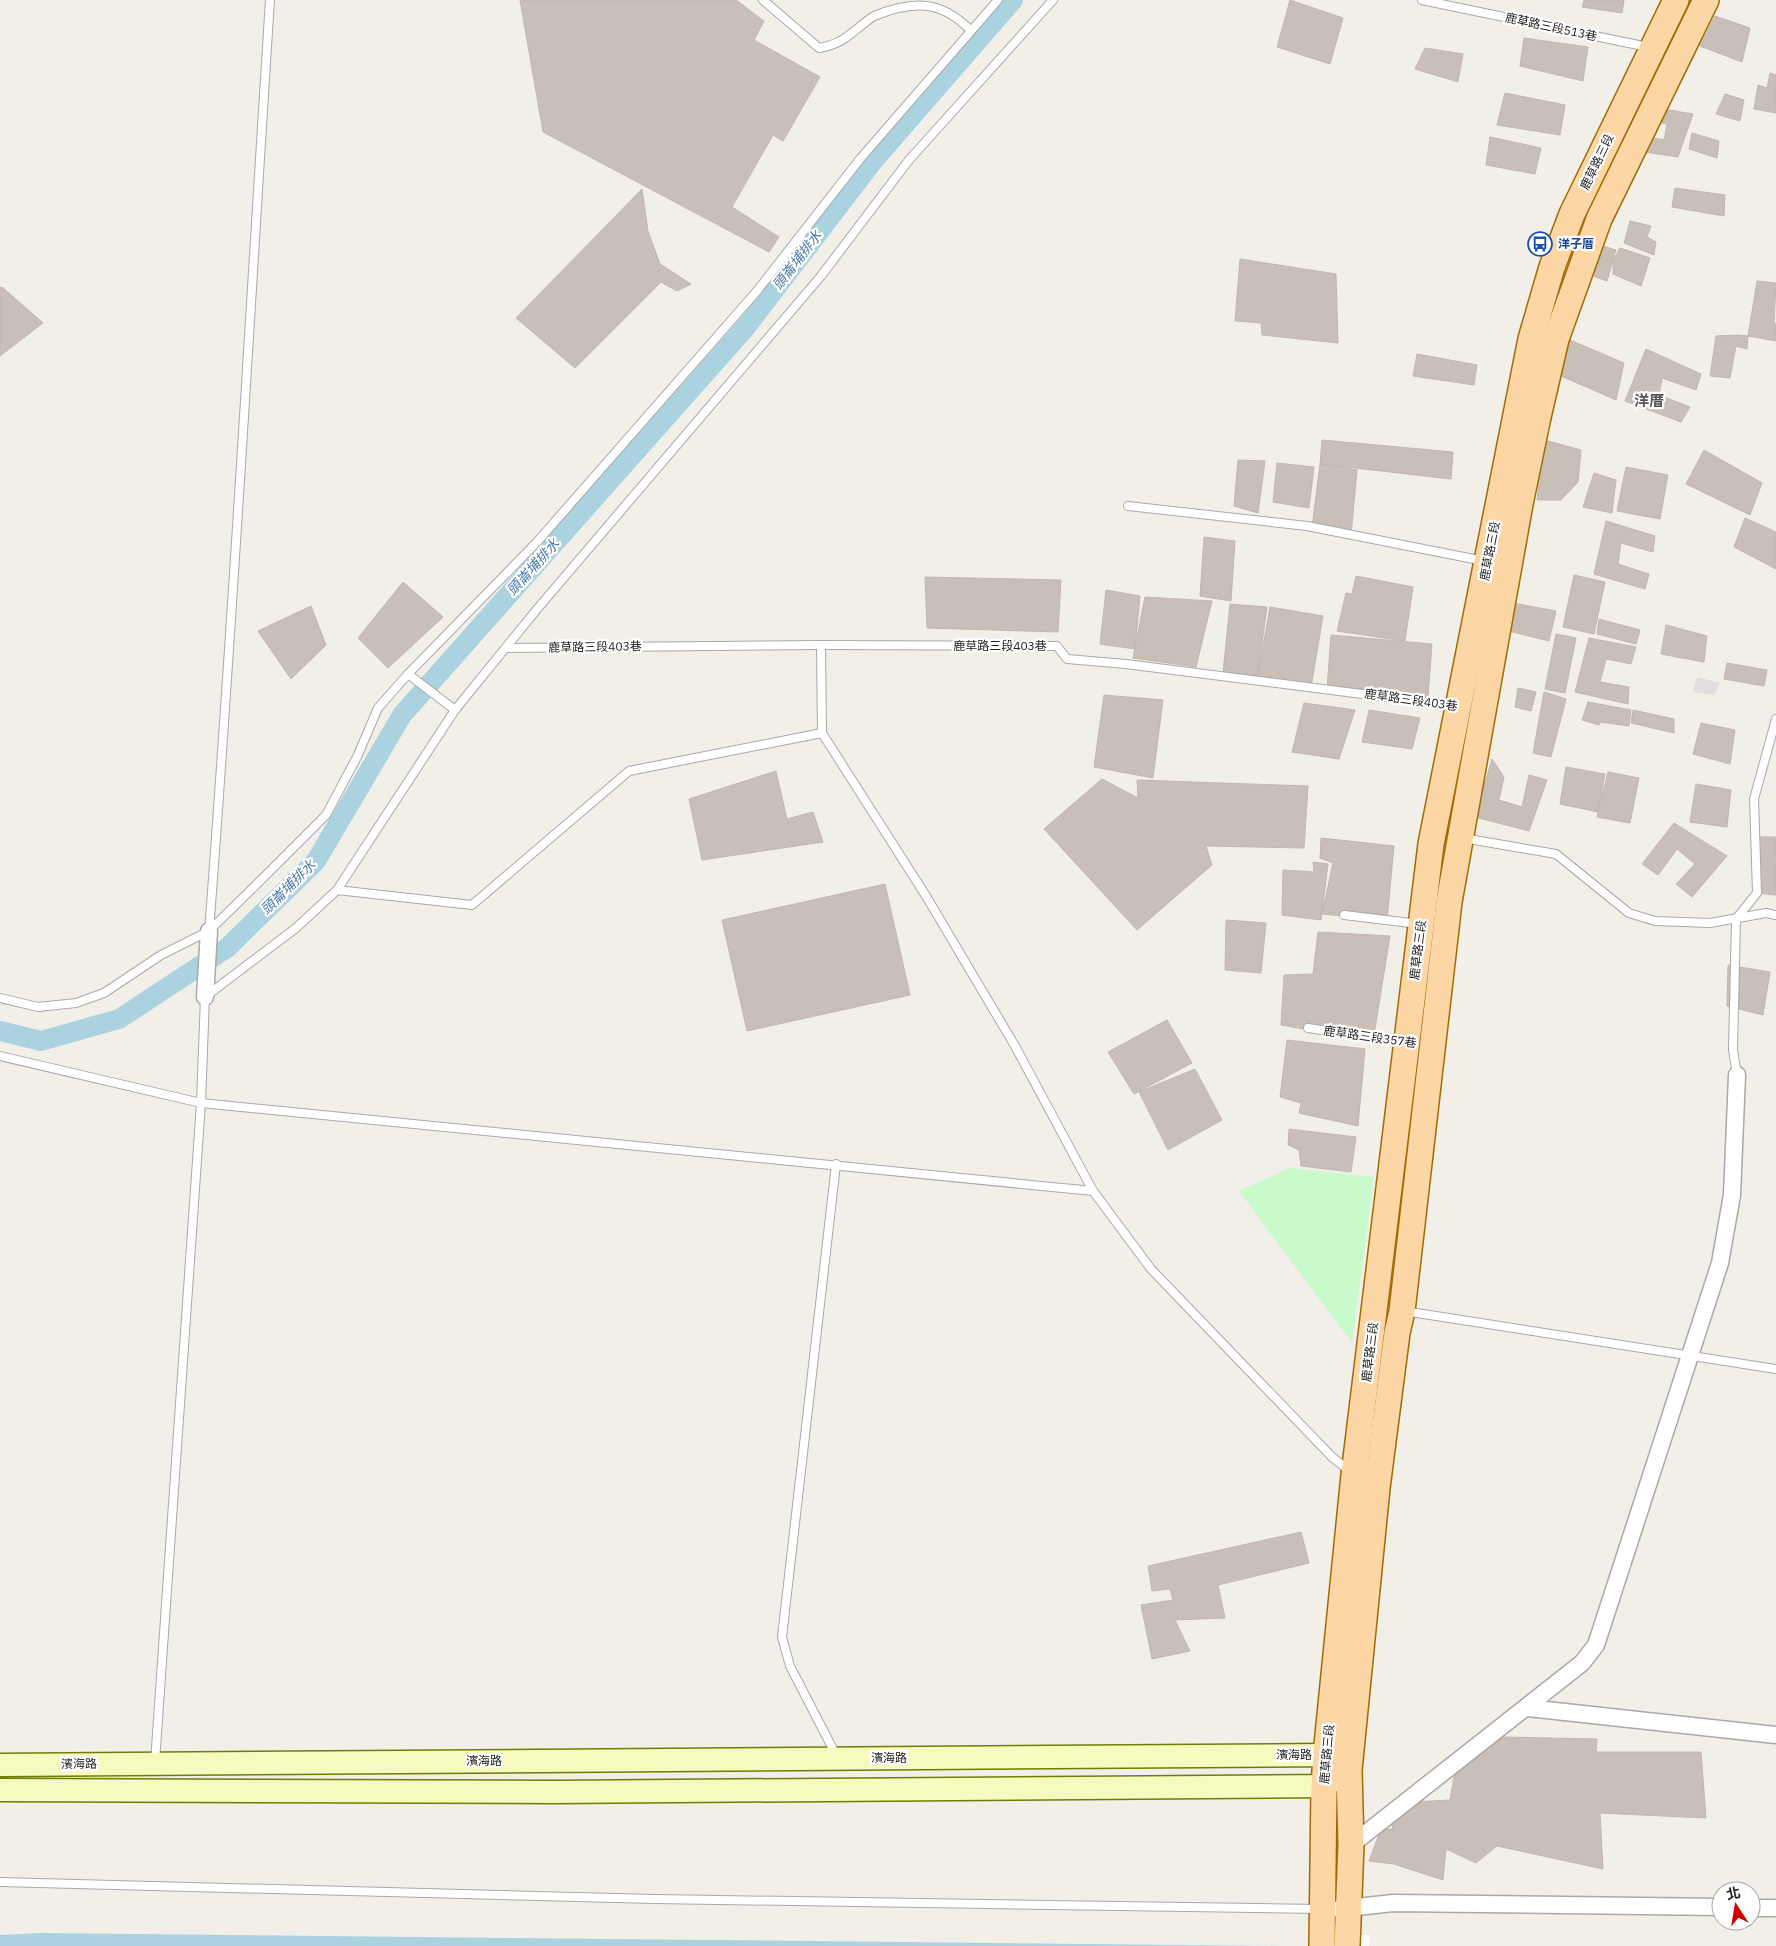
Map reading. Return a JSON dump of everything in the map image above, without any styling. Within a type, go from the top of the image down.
[{"type":"main road","name":"鹿草路三段","points":[[1322,1940],[1326,1755],[1354,1475],[1420,1044],[1434,927],[1432,844],[1471,708],[1520,504],[1556,339],[1578,274],[1664,55],[1676,0]]},
{"type":"main road","name":"鹿草路三段","points":[[1434,927],[1459,837],[1471,708],[1488,562],[1531,339],[1552,267],[1572,214],[1664,55],[1706,0]]},
{"type":"main road","points":[[1572,214],[1599,219]]},
{"type":"main road","points":[[1552,267],[1578,274]]},
{"type":"main road","name":"鹿草路三段","points":[[1347,1929],[1351,1845],[1349,1770],[1377,1488],[1397,1333],[1402,1311],[1420,1044]]},
{"type":"street","points":[[205,997],[209,930]]},
{"type":"street","points":[[1351,1845],[1528,1708],[1582,1663],[1596,1645],[1720,1264],[1732,1195],[1737,1076]]},
{"type":"street","points":[[1528,1708],[1776,1734]]},
{"type":"street","name":"濱海路","points":[[0,1765],[1326,1755],[1349,1770]]},
{"type":"street","points":[[0,1790],[554,1792],[1324,1786],[1349,1770]]},
{"type":"street","points":[[1324,1910],[1347,1929],[1394,1903],[1711,1907]]},
{"type":"street","points":[[1761,1908],[1776,1908]]},
{"type":"lane","points":[[209,930],[227,702],[241,445],[270,0]]},
{"type":"lane","points":[[764,0],[819,48],[835,46],[875,15],[905,2],[932,1],[957,14],[971,31]]},
{"type":"lane","points":[[0,998],[38,1007],[76,1003],[104,993],[161,955],[209,930],[326,815],[357,757],[378,708],[408,674],[537,542],[744,306],[860,159],[998,0]]},
{"type":"lane","points":[[155,1764],[201,1103],[205,997],[296,928],[337,890],[455,710],[508,648],[538,608],[821,276],[909,160],[1053,0]]},
{"type":"lane","name":"鹿草路三段513巷","points":[[1422,0],[1664,55]]},
{"type":"lane","points":[[1128,506],[1307,526],[1488,562]]},
{"type":"lane","points":[[822,645],[822,733],[931,904],[1015,1046],[1093,1191],[1151,1269],[1332,1457],[1354,1475]]},
{"type":"lane","name":"鹿草路三段403巷","points":[[508,648],[822,645],[1057,646],[1067,659],[1126,664],[1471,708]]},
{"type":"lane","points":[[408,674],[455,710]]},
{"type":"lane","points":[[1737,1076],[1734,1050],[1736,919],[1757,894],[1754,799],[1776,719]]},
{"type":"lane","points":[[337,890],[472,905],[628,771],[822,733]]},
{"type":"lane","points":[[1459,837],[1556,854],[1629,913],[1655,921],[1710,923],[1766,912],[1776,915]]},
{"type":"lane","points":[[1344,915],[1434,927]]},
{"type":"lane","name":"鹿草路三段357巷","points":[[1308,1028],[1420,1044]]},
{"type":"lane","points":[[0,1056],[201,1103],[836,1164],[1093,1191]]},
{"type":"lane","points":[[836,1164],[782,1637],[790,1666],[838,1759]]},
{"type":"lane","points":[[1402,1311],[1776,1369]]},
{"type":"lane","points":[[0,1882],[665,1899],[1324,1910]]},
{"type":"shaded area","points":[[1697,677],[1720,683],[1714,695],[1693,692]]},
{"type":"green space","points":[[1290,1168],[1374,1177],[1352,1343],[1239,1191]]},
{"type":"water","points":[[40,1933],[1282,1946],[0,1946],[0,1935]]},
{"type":"pier","points":[[1310,1934],[1370,1935],[1369,1946],[1310,1946]]},
{"type":"building","points":[[520,0],[736,0],[764,21],[754,40],[820,77],[783,141],[773,135],[732,207],[779,237],[769,252],[543,132]]},
{"type":"building","points":[[1290,0],[1343,18],[1330,64],[1277,47]]},
{"type":"building","points":[[1584,0],[1624,0],[1622,13],[1582,7]]},
{"type":"building","points":[[1715,16],[1750,28],[1742,62],[1700,46]]},
{"type":"building","points":[[1524,38],[1588,47],[1583,81],[1520,66]]},
{"type":"building","points":[[1425,48],[1463,54],[1458,82],[1415,69]]},
{"type":"building","points":[[1770,73],[1776,75],[1776,113],[1754,109],[1758,85],[1767,88]]},
{"type":"building","points":[[1505,93],[1565,105],[1560,135],[1497,125]]},
{"type":"building","points":[[1725,94],[1744,100],[1740,121],[1716,114]]},
{"type":"building","points":[[1651,107],[1693,114],[1678,157],[1631,150],[1638,135],[1664,140],[1667,124],[1646,120]]},
{"type":"building","points":[[1692,133],[1719,141],[1717,158],[1689,149]]},
{"type":"building","points":[[1490,137],[1541,148],[1535,174],[1486,165]]},
{"type":"building","points":[[1675,188],[1725,195],[1724,216],[1672,207]]},
{"type":"building","points":[[642,189],[648,231],[660,264],[691,284],[677,291],[661,282],[575,368],[516,318]]},
{"type":"building","points":[[1630,221],[1651,226],[1647,237],[1656,242],[1654,255],[1624,243]]},
{"type":"building","points":[[1603,246],[1616,250],[1607,281],[1593,276]]},
{"type":"building","points":[[1620,248],[1650,258],[1641,286],[1613,274],[1613,261]]},
{"type":"building","points":[[1240,259],[1336,274],[1338,343],[1262,335],[1261,323],[1235,321]]},
{"type":"building","points":[[1757,281],[1776,283],[1774,323],[1776,324],[1776,341],[1748,336]]},
{"type":"building","points":[[2,287],[43,323],[0,356],[0,288]]},
{"type":"building","points":[[1716,336],[1748,336],[1747,349],[1736,346],[1730,378],[1710,376]]},
{"type":"building","points":[[1570,340],[1624,363],[1616,400],[1561,376]]},
{"type":"building","points":[[1646,349],[1701,374],[1696,390],[1662,378],[1659,395],[1690,407],[1681,422],[1625,401]]},
{"type":"building","points":[[1417,354],[1477,365],[1474,385],[1413,376]]},
{"type":"building","points":[[1322,440],[1453,452],[1451,479],[1320,464]]},
{"type":"building","points":[[1544,440],[1581,450],[1578,482],[1561,500],[1537,500]]},
{"type":"building","points":[[1704,450],[1762,483],[1750,515],[1686,484]]},
{"type":"building","points":[[1238,460],[1265,461],[1258,513],[1234,506]]},
{"type":"building","points":[[1277,463],[1314,467],[1309,508],[1273,502]]},
{"type":"building","points":[[1320,464],[1357,470],[1351,535],[1312,527]]},
{"type":"building","points":[[1626,467],[1668,475],[1660,519],[1617,511]]},
{"type":"building","points":[[1594,473],[1616,480],[1612,513],[1583,507]]},
{"type":"building","points":[[1745,518],[1776,532],[1776,569],[1734,547]]},
{"type":"building","points":[[1606,521],[1655,536],[1653,552],[1621,543],[1618,564],[1649,574],[1645,589],[1594,574]]},
{"type":"building","points":[[1204,537],[1235,541],[1231,601],[1200,596]]},
{"type":"building","points":[[1574,575],[1605,582],[1594,634],[1563,627]]},
{"type":"building","points":[[1356,576],[1413,587],[1405,641],[1337,631],[1346,593],[1352,594]]},
{"type":"building","points":[[925,577],[1061,580],[1058,632],[927,628]]},
{"type":"building","points":[[403,582],[443,617],[388,668],[358,638]]},
{"type":"building","points":[[1106,590],[1140,596],[1135,649],[1100,644]]},
{"type":"building","points":[[1145,597],[1212,601],[1196,667],[1133,658]]},
{"type":"building","points":[[1508,602],[1556,611],[1549,641],[1505,630]]},
{"type":"building","points":[[1230,604],[1267,607],[1257,680],[1223,672]]},
{"type":"building","points":[[311,606],[326,645],[291,679],[258,631]]},
{"type":"building","points":[[1270,607],[1323,616],[1311,687],[1257,680]]},
{"type":"building","points":[[1599,619],[1640,630],[1636,644],[1597,634]]},
{"type":"building","points":[[1666,625],[1707,636],[1704,662],[1661,654]]},
{"type":"building","points":[[1556,634],[1576,638],[1565,693],[1545,689]]},
{"type":"building","points":[[1331,635],[1432,644],[1428,697],[1327,689]]},
{"type":"building","points":[[1589,638],[1636,647],[1631,664],[1606,659],[1600,682],[1629,687],[1628,704],[1575,692]]},
{"type":"building","points":[[1727,663],[1767,670],[1764,686],[1724,679]]},
{"type":"building","points":[[1518,688],[1536,692],[1531,711],[1515,707]]},
{"type":"building","points":[[1544,692],[1566,699],[1551,757],[1533,753]]},
{"type":"building","points":[[1104,695],[1163,700],[1153,778],[1094,767]]},
{"type":"building","points":[[1588,702],[1631,710],[1629,726],[1600,722],[1599,725],[1582,720]]},
{"type":"building","points":[[1304,703],[1355,710],[1339,759],[1292,752]]},
{"type":"building","points":[[1369,710],[1420,718],[1412,749],[1362,742]]},
{"type":"building","points":[[1633,710],[1674,719],[1674,733],[1631,723]]},
{"type":"building","points":[[1701,723],[1735,730],[1730,764],[1693,754]]},
{"type":"building","points":[[1492,759],[1504,777],[1499,800],[1522,807],[1529,775],[1547,780],[1529,831],[1475,817]]},
{"type":"building","points":[[1566,767],[1605,774],[1598,812],[1560,804]]},
{"type":"building","points":[[776,771],[787,819],[813,812],[823,842],[702,860],[689,799]]},
{"type":"building","points":[[1608,772],[1639,778],[1630,823],[1597,817]]},
{"type":"building","points":[[1102,779],[1138,798],[1137,780],[1308,786],[1304,848],[1206,846],[1212,865],[1137,930],[1044,829]]},
{"type":"building","points":[[1696,784],[1731,790],[1727,827],[1690,822]]},
{"type":"building","points":[[1674,823],[1727,856],[1692,897],[1676,884],[1695,864],[1677,849],[1658,875],[1642,864]]},
{"type":"building","points":[[1754,837],[1776,837],[1776,859],[1752,859]]},
{"type":"building","points":[[1321,838],[1394,846],[1387,920],[1322,914],[1333,863],[1320,858]]},
{"type":"building","points":[[1753,860],[1776,860],[1776,895],[1757,893]]},
{"type":"building","points":[[1313,862],[1328,864],[1321,920],[1282,915],[1283,870],[1314,872]]},
{"type":"building","points":[[885,884],[910,995],[747,1031],[722,920]]},
{"type":"building","points":[[1226,920],[1266,923],[1261,973],[1225,970]]},
{"type":"building","points":[[1318,932],[1390,936],[1373,1041],[1281,1025],[1284,975],[1313,974]]},
{"type":"building","points":[[1728,965],[1770,972],[1763,1015],[1727,1006]]},
{"type":"building","points":[[1167,1020],[1192,1063],[1134,1094],[1108,1052]]},
{"type":"building","points":[[1287,1040],[1365,1049],[1358,1126],[1299,1113],[1301,1103],[1280,1097]]},
{"type":"building","points":[[1195,1069],[1222,1120],[1168,1150],[1139,1092]]},
{"type":"building","points":[[1289,1129],[1356,1137],[1351,1172],[1301,1166],[1299,1150],[1288,1145]]},
{"type":"building","points":[[1301,1532],[1309,1563],[1218,1585],[1225,1618],[1175,1620],[1190,1651],[1152,1659],[1141,1605],[1173,1600],[1170,1589],[1152,1591],[1148,1566]]},
{"type":"building","points":[[1503,1737],[1597,1739],[1596,1752],[1701,1752],[1706,1818],[1600,1813],[1603,1869],[1497,1846],[1476,1863],[1446,1849],[1443,1880],[1394,1864],[1369,1861],[1381,1829],[1393,1829],[1390,1820],[1413,1802],[1450,1800],[1454,1776]]},
{"type":"waterway","name":"頭崙埔排水","points":[[0,1031],[41,1041],[119,1019],[227,948],[316,861],[402,715],[746,327],[874,160],[1013,0]]},
{"type":"place","name":"洋子厝","points":[[1540,244]]},
{"type":"district","name":"洋厝","points":[[1649,401]]}]
